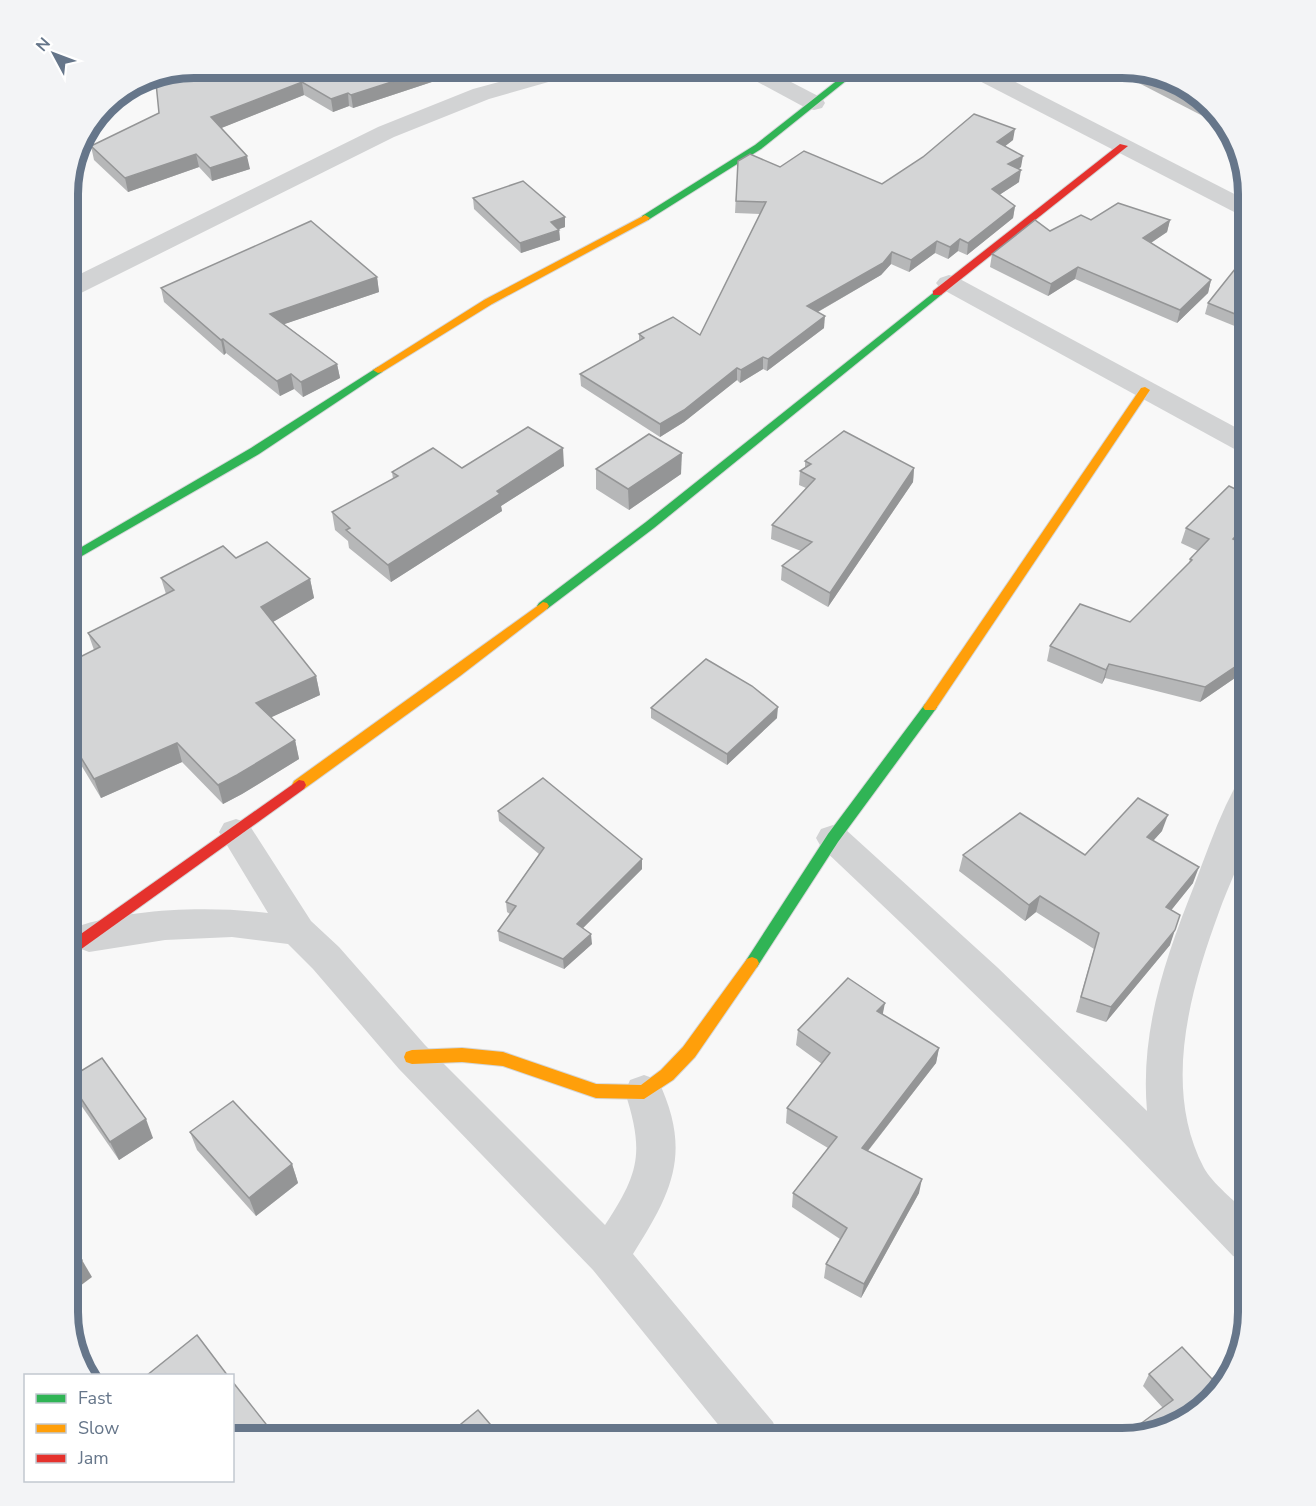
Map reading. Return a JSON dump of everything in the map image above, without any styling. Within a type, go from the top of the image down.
[{"type":"street","points":[[78,285],[274,190],[386,132],[481,94],[537,78]]},
{"type":"street","points":[[772,78],[805,92]]},
{"type":"street","points":[[78,554],[255,451],[416,346],[479,308],[645,218],[702,183],[758,147],[805,92],[836,78]]},
{"type":"street","points":[[991,78],[1238,205]]},
{"type":"street","points":[[78,944],[456,674],[650,525],[949,283],[1123,147]]},
{"type":"street","points":[[949,283],[1238,440]]},
{"type":"street","points":[[412,1057],[462,1055],[503,1059],[596,1091],[620,1093],[644,1092],[668,1075],[689,1052],[761,949],[833,838],[915,729],[1145,390]]},
{"type":"street","points":[[1189,1182],[1167,1116],[1163,1054],[1170,1003],[1192,932],[1238,816]]},
{"type":"street","points":[[236,832],[298,931],[326,958],[412,1057],[608,1256],[749,1428]]},
{"type":"street","points":[[833,838],[993,986],[1133,1123],[1238,1232]]},
{"type":"street","points":[[78,944],[165,926],[232,923],[298,931]]},
{"type":"street","points":[[608,1256],[637,1211],[653,1177],[658,1150],[654,1124],[644,1092]]},
{"type":"building","points":[[191,78],[404,78],[331,99],[302,82],[211,117],[247,156],[210,168],[196,154],[125,178],[91,146],[159,113],[156,84]]},
{"type":"building","points":[[974,114],[1015,129],[997,142],[1023,156],[1008,164],[1021,170],[992,189],[1015,206],[968,243],[960,239],[950,247],[937,241],[911,260],[892,252],[883,263],[807,306],[825,316],[768,359],[763,357],[741,370],[737,368],[684,410],[660,424],[580,374],[644,338],[639,334],[673,317],[700,335],[766,202],[736,201],[738,161],[750,154],[780,167],[804,151],[882,184],[923,157]]},
{"type":"building","points":[[523,181],[565,217],[551,222],[559,230],[520,243],[473,198]]},
{"type":"building","points":[[1118,203],[1170,220],[1143,238],[1211,280],[1180,310],[1078,267],[1051,284],[992,254],[1035,220],[1050,231],[1081,215],[1091,220]]},
{"type":"building","points":[[311,221],[377,277],[270,314],[337,364],[301,382],[291,374],[277,381],[223,339],[221,340],[161,288]]},
{"type":"building","points":[[1238,265],[1238,315],[1208,303]]},
{"type":"building","points":[[528,427],[563,448],[497,491],[500,494],[388,565],[346,530],[350,528],[332,512],[398,476],[392,472],[433,448],[462,468]]},
{"type":"building","points":[[844,431],[914,468],[830,593],[782,566],[812,542],[772,525],[815,479],[800,471],[811,464],[805,461]]},
{"type":"building","points":[[649,434],[682,453],[628,489],[596,469]]},
{"type":"building","points":[[1229,486],[1238,490],[1238,533],[1233,539],[1238,541],[1238,665],[1205,687],[1109,664],[1106,670],[1050,646],[1080,604],[1130,622],[1192,560],[1190,559],[1209,539],[1186,528]]},
{"type":"building","points":[[267,542],[310,579],[261,607],[316,676],[256,703],[295,740],[218,785],[177,743],[94,779],[78,753],[78,658],[100,647],[88,633],[174,590],[161,578],[223,546],[236,558]]},
{"type":"building","points":[[706,659],[752,686],[778,707],[727,754],[651,708]]},
{"type":"building","points":[[543,778],[642,859],[577,924],[591,934],[563,959],[498,931],[516,906],[506,902],[544,848],[498,811]]},
{"type":"building","points":[[1138,798],[1168,815],[1147,837],[1199,867],[1166,907],[1180,915],[1175,930],[1111,1007],[1081,997],[1099,933],[1040,896],[1029,905],[963,855],[1020,813],[1085,855]]},
{"type":"building","points":[[848,978],[885,1003],[877,1011],[939,1048],[862,1148],[922,1179],[864,1284],[826,1264],[847,1228],[793,1193],[837,1137],[787,1108],[830,1053],[798,1030]]},
{"type":"building","points":[[102,1058],[146,1119],[110,1142],[78,1094],[78,1073]]},
{"type":"building","points":[[233,1101],[292,1164],[249,1198],[190,1132]]},
{"type":"building","points":[[197,1335],[226,1374],[148,1374]]},
{"type":"building","points":[[1182,1347],[1212,1379],[1221,1371],[1214,1383],[1193,1404],[1159,1422],[1136,1427],[1173,1400],[1149,1374]]},
{"type":"building","points":[[234,1384],[269,1428],[234,1428]]},
{"type":"building","points":[[478,1410],[493,1428],[456,1428]]},
{"type":"traffic: fast","points":[[645,218],[758,147],[845,78]]},
{"type":"traffic: fast","points":[[543,606],[650,525],[937,293]]},
{"type":"traffic: fast","points":[[78,554],[255,451],[378,370]]},
{"type":"traffic: fast","points":[[752,963],[833,838],[930,707]]},
{"type":"traffic: slow","points":[[378,370],[488,302],[645,218]]},
{"type":"traffic: slow","points":[[930,707],[1145,390]]},
{"type":"traffic: slow","points":[[299,785],[455,673],[543,606]]},
{"type":"traffic: slow","points":[[412,1057],[462,1055],[503,1059],[596,1091],[644,1092],[667,1075],[689,1052],[752,963]]},
{"type":"traffic: jam","points":[[937,293],[1123,146]]},
{"type":"traffic: jam","points":[[78,944],[299,785]]}]
